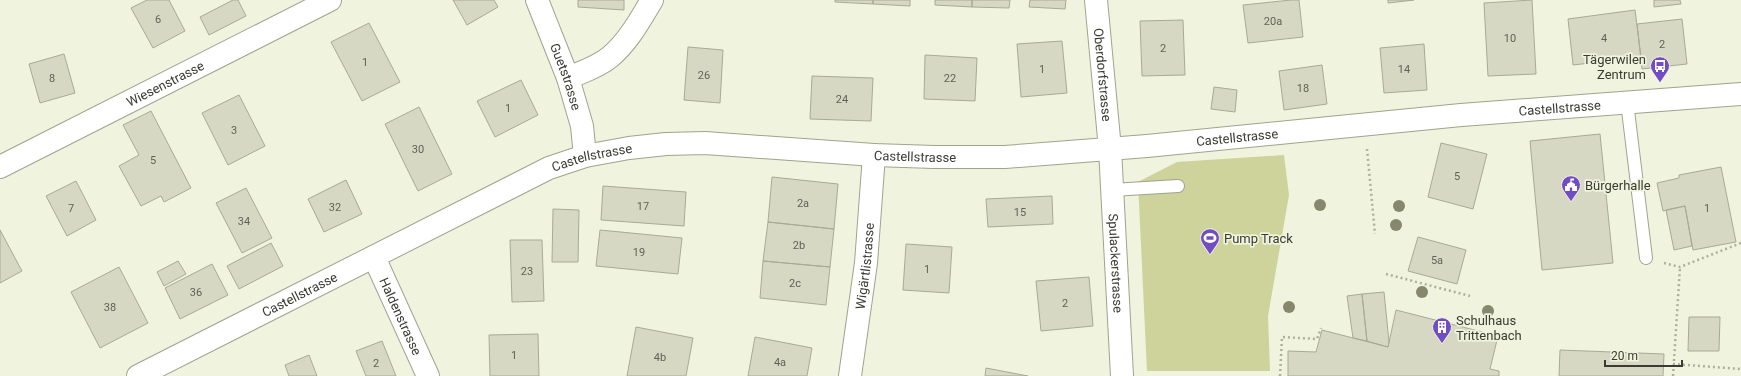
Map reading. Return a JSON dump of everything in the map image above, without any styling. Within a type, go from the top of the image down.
[{"type":"street","name":"Wiesenstrasse","points":[[0,167],[330,0]]},
{"type":"street","name":"Guetstrasse","points":[[537,0],[568,78],[582,126],[585,156]]},
{"type":"street","points":[[568,78],[596,66],[619,49],[652,0]]},
{"type":"street","name":"Oberdorfstrasse","points":[[1096,0],[1110,149]]},
{"type":"street","name":"Castellstrasse","points":[[148,374],[548,168],[585,156],[628,148],[666,144],[705,143],[934,158],[1005,157],[1110,149],[1365,124],[1741,94]]},
{"type":"street","name":"Spulackerstrasse","points":[[1110,149],[1122,376]]},
{"type":"street","name":"Wigärtlistrasse","points":[[850,376],[866,263],[874,155]]},
{"type":"street","name":"Haldenstrasse","points":[[374,257],[428,376]]},
{"type":"lane","points":[[1627,102],[1646,258]]},
{"type":"lane","points":[[1112,190],[1178,186]]},
{"type":"path","points":[[1365,124],[1375,234]]},
{"type":"path","points":[[1646,258],[1680,267],[1741,243]]},
{"type":"path","points":[[1672,376],[1680,267]]},
{"type":"path","points":[[1386,274],[1470,296]]},
{"type":"path","points":[[1280,376],[1282,337],[1317,339],[1320,328]]},
{"type":"path","points":[[1673,364],[1741,369]]},
{"type":"green space","name":"Pump Track","points":[[1284,155],[1289,195],[1268,316],[1270,371],[1147,371],[1138,182],[1177,162]]},
{"type":"building","points":[[147,0],[169,0],[185,31],[153,48],[131,8]]},
{"type":"building","points":[[233,0],[238,0],[246,16],[209,35],[200,17]]},
{"type":"building","points":[[453,0],[494,0],[498,7],[467,25]]},
{"type":"building","points":[[578,0],[624,0],[624,10],[578,7]]},
{"type":"building","points":[[835,0],[873,0],[873,4],[835,2]]},
{"type":"building","points":[[873,0],[910,0],[910,6],[873,4]]},
{"type":"building","points":[[935,0],[972,0],[972,7],[935,5]]},
{"type":"building","points":[[972,0],[1010,0],[1009,8],[972,7]]},
{"type":"building","points":[[1030,0],[1066,0],[1065,9],[1029,7]]},
{"type":"building","points":[[1299,0],[1303,37],[1248,43],[1243,5]]},
{"type":"building","points":[[1388,0],[1414,0],[1388,3]]},
{"type":"building","points":[[1532,0],[1536,74],[1488,76],[1484,3]]},
{"type":"building","points":[[1654,0],[1680,0],[1681,4],[1654,7]]},
{"type":"building","points":[[1635,10],[1641,57],[1573,65],[1568,19]]},
{"type":"building","points":[[1682,19],[1687,64],[1642,69],[1637,24]]},
{"type":"building","points":[[1183,20],[1185,75],[1142,76],[1140,21]]},
{"type":"building","points":[[369,23],[400,82],[362,101],[331,42]]},
{"type":"building","points":[[1062,41],[1067,93],[1021,97],[1017,44]]},
{"type":"building","points":[[1424,44],[1427,90],[1384,93],[1380,48]]},
{"type":"building","points":[[688,47],[723,50],[720,103],[684,100]]},
{"type":"building","points":[[64,54],[75,93],[40,103],[29,64]]},
{"type":"building","points":[[925,55],[977,58],[975,101],[924,99]]},
{"type":"building","points":[[1322,65],[1327,104],[1284,110],[1279,71]]},
{"type":"building","points":[[812,76],[873,78],[871,121],[810,119]]},
{"type":"building","points":[[521,80],[538,115],[495,137],[477,101]]},
{"type":"building","points":[[1214,87],[1237,90],[1235,112],[1211,109]]},
{"type":"building","points":[[239,95],[265,146],[228,165],[202,113]]},
{"type":"building","points":[[419,107],[452,174],[418,191],[385,124]]},
{"type":"building","points":[[151,111],[191,188],[164,202],[161,196],[141,206],[119,166],[139,155],[123,125]]},
{"type":"building","name":"Bürgerhalle","points":[[1600,134],[1613,263],[1542,270],[1530,141]]},
{"type":"building","points":[[1441,143],[1487,154],[1473,209],[1428,197]]},
{"type":"building","points":[[1721,167],[1736,242],[1693,250],[1685,206],[1663,211],[1657,183],[1679,178],[1679,175]]},
{"type":"building","points":[[772,177],[838,184],[834,229],[768,222]]},
{"type":"building","points":[[346,180],[362,214],[324,232],[308,199]]},
{"type":"building","points":[[76,181],[96,220],[67,236],[46,196]]},
{"type":"building","points":[[603,186],[686,192],[684,226],[601,220]]},
{"type":"building","points":[[246,188],[272,238],[242,253],[216,203]]},
{"type":"building","points":[[1052,196],[1053,224],[988,227],[986,199]]},
{"type":"building","points":[[1685,206],[1692,246],[1674,250],[1666,210]]},
{"type":"building","points":[[553,209],[579,210],[578,262],[552,262]]},
{"type":"building","points":[[768,222],[834,229],[830,267],[763,261]]},
{"type":"building","points":[[0,230],[22,271],[0,283]]},
{"type":"building","points":[[600,230],[682,238],[678,274],[596,266]]},
{"type":"building","points":[[1418,237],[1466,250],[1457,284],[1408,271]]},
{"type":"building","points":[[510,240],[542,240],[544,301],[512,302]]},
{"type":"building","points":[[271,243],[283,266],[239,289],[227,266]]},
{"type":"building","points":[[906,244],[952,247],[949,293],[903,290]]},
{"type":"building","points":[[178,261],[186,274],[164,286],[157,272]]},
{"type":"building","points":[[763,261],[830,267],[826,305],[760,298]]},
{"type":"building","points":[[212,264],[228,295],[180,319],[165,288]]},
{"type":"building","points":[[119,267],[148,323],[100,348],[71,292]]},
{"type":"building","points":[[1089,277],[1093,326],[1041,331],[1036,281]]},
{"type":"building","points":[[1384,292],[1389,342],[1388,347],[1367,341],[1362,294]]},
{"type":"building","points":[[1362,294],[1367,341],[1353,338],[1347,296]]},
{"type":"building","name":"Schulhaus Trittenbach","points":[[1396,310],[1498,336],[1490,369],[1499,371],[1499,376],[1288,376],[1288,351],[1316,352],[1322,330],[1388,347]]},
{"type":"building","points":[[1689,317],[1720,317],[1719,351],[1688,351]]},
{"type":"building","points":[[636,327],[693,338],[686,376],[627,376]]},
{"type":"building","points":[[538,334],[539,376],[490,376],[489,335]]},
{"type":"building","points":[[755,337],[812,348],[807,376],[748,376]]},
{"type":"building","points":[[382,341],[396,376],[366,376],[356,351]]},
{"type":"building","points":[[1560,350],[1664,354],[1663,376],[1559,376]]},
{"type":"building","points":[[309,355],[317,376],[289,376],[285,365]]},
{"type":"building","points":[[986,368],[1028,376],[985,376]]},
{"type":"place","name":"Tägerwilen Zentrum","points":[[1660,83]]},
{"type":"place","name":"Bürgerhalle","points":[[1571,202]]},
{"type":"place","name":"Pump Track","points":[[1210,255]]},
{"type":"place","name":"Schulhaus Trittenbach","points":[[1442,344]]}]
